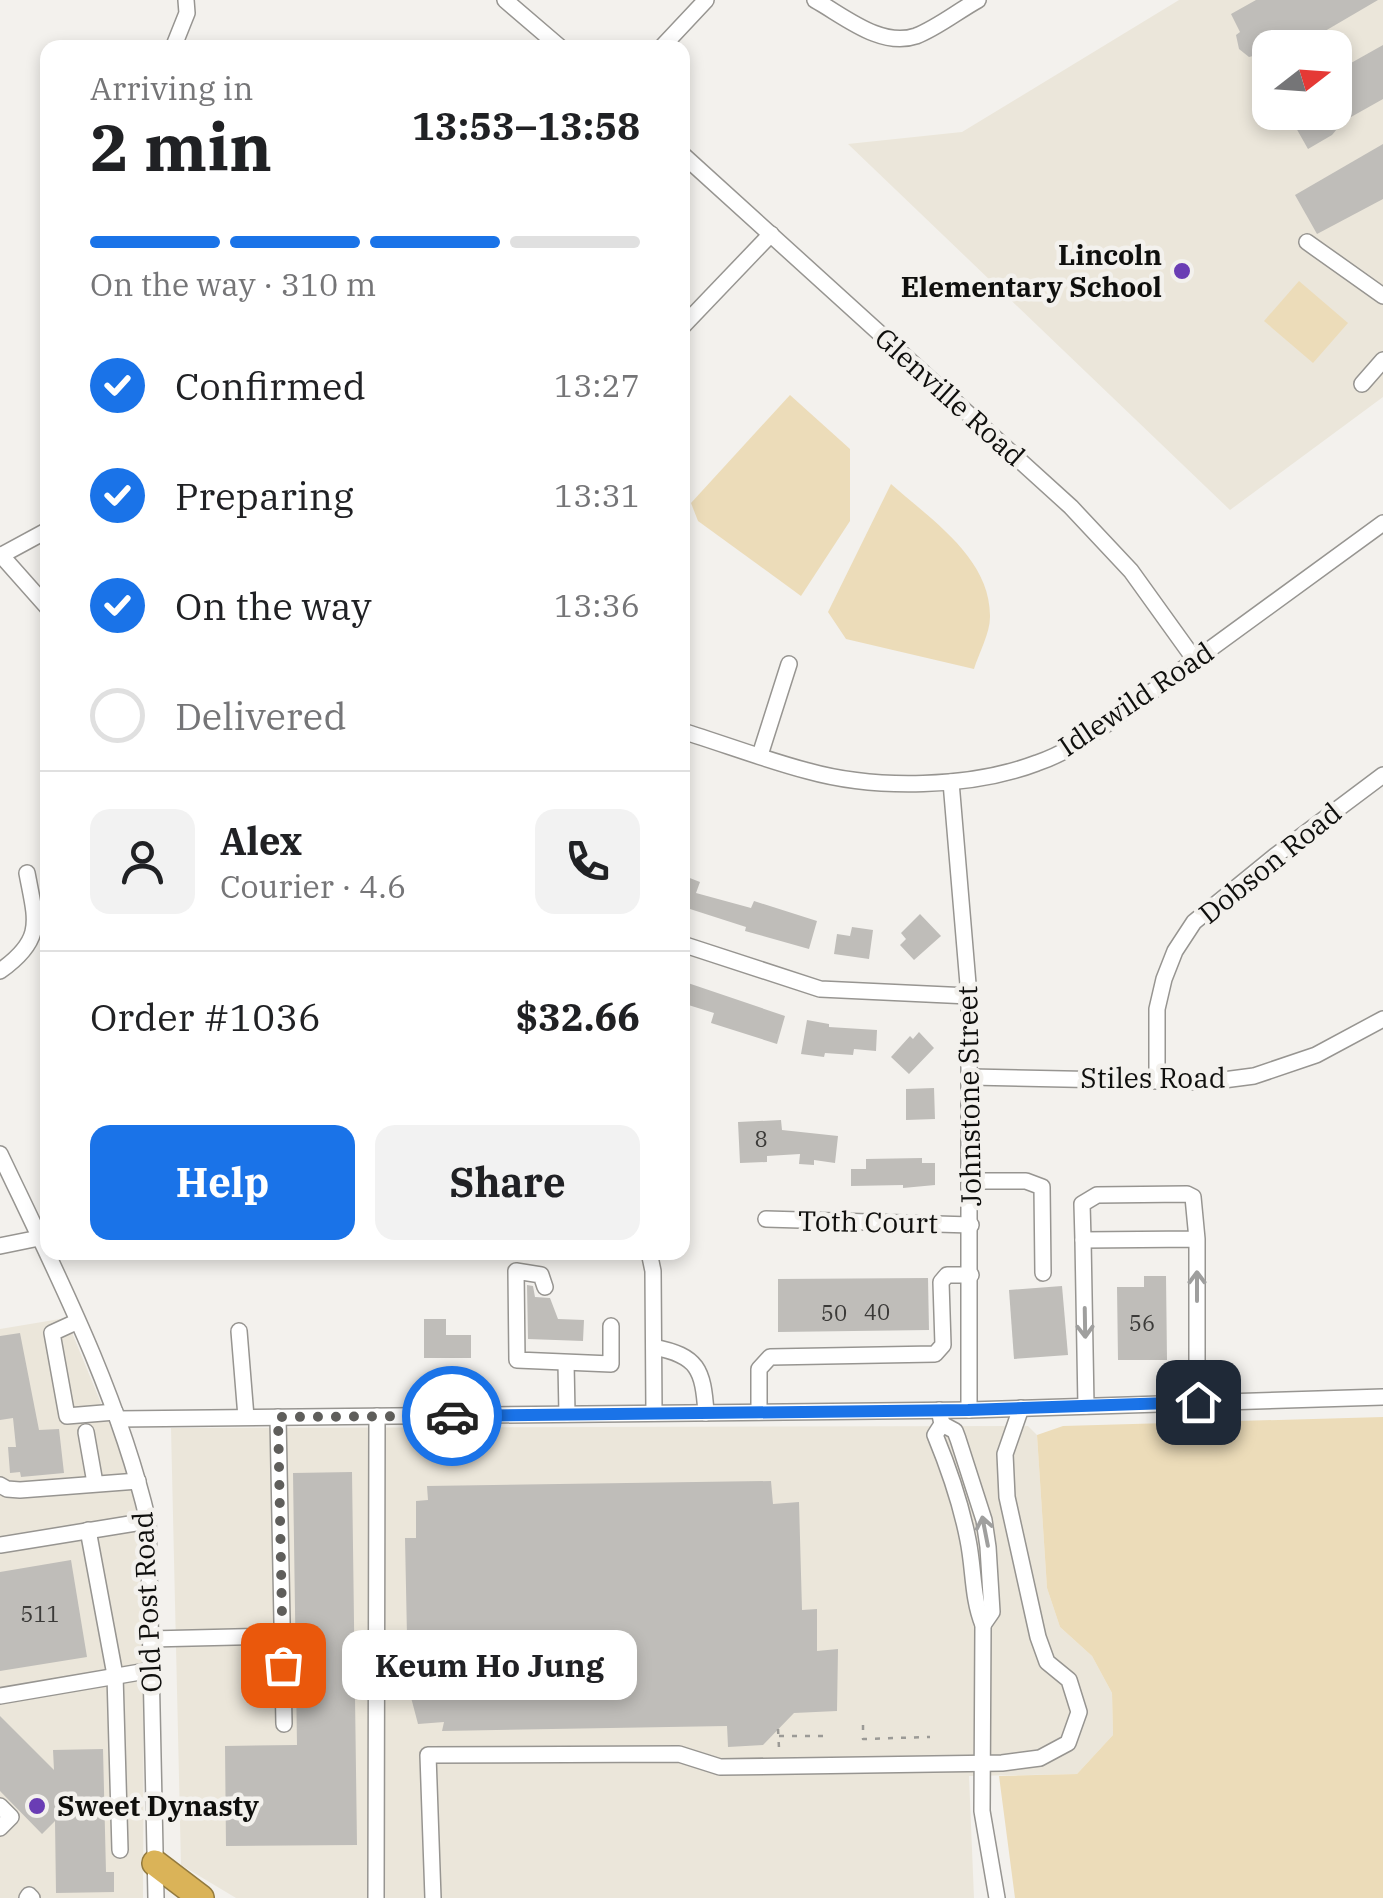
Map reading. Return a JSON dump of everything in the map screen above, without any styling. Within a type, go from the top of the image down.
[{"type":"highway","points":[[156,1864],[201,1898]]},
{"type":"street","points":[[176,40],[187,14],[186,0]]},
{"type":"street","points":[[505,0],[552,40]]},
{"type":"street","points":[[668,40],[706,0]]},
{"type":"street","points":[[815,0],[876,35],[896,39],[916,36],[978,0]]},
{"type":"street","name":"Glenville Road","points":[[690,161],[1071,507],[1131,571],[1195,660]]},
{"type":"street","points":[[690,320],[771,234]]},
{"type":"street","points":[[1307,242],[1383,296]]},
{"type":"street","points":[[1362,384],[1383,360]]},
{"type":"street","name":"Idlewild Road","points":[[690,733],[810,772],[851,780],[951,782],[1038,764],[1074,746],[1383,523]]},
{"type":"street","points":[[40,534],[1,555],[40,599]]},
{"type":"street","points":[[760,755],[788,664]]},
{"type":"street","name":"Dobson Road","points":[[1157,1081],[1157,1009],[1174,952],[1194,922],[1383,775]]},
{"type":"street","name":"Johnstone Street","points":[[951,782],[970,996],[968,1410]]},
{"type":"street","points":[[0,971],[34,937],[37,923],[27,872]]},
{"type":"street","points":[[690,947],[820,989],[970,996]]},
{"type":"street","name":"Stiles Road","points":[[971,1077],[1208,1082],[1254,1076],[1346,1042],[1383,1018]]},
{"type":"street","name":"Old Post Road","points":[[0,1154],[39,1238]]},
{"type":"street","points":[[971,1181],[1026,1181],[1042,1187],[1043,1273]]},
{"type":"street","points":[[1086,1406],[1082,1204],[1097,1195],[1193,1197],[1198,1402]]},
{"type":"street","name":"Toth Court","points":[[766,1220],[971,1225]]},
{"type":"street","points":[[0,1246],[39,1238]]},
{"type":"street","points":[[1082,1240],[1197,1239]]},
{"type":"street","name":"Old Post Road","points":[[49,1260],[116,1416],[148,1521],[156,1898]]},
{"type":"street","points":[[651,1260],[654,1414]]},
{"type":"street","points":[[545,1287],[541,1275],[516,1271],[517,1360],[610,1364],[611,1326]]},
{"type":"street","points":[[759,1412],[760,1368],[770,1357],[935,1354],[944,1344],[940,1282],[946,1274],[971,1275]]},
{"type":"street","points":[[76,1322],[52,1333],[66,1416],[246,1418],[759,1412],[941,1418],[968,1410],[1383,1397]]},
{"type":"street","points":[[239,1331],[246,1418]]},
{"type":"street","points":[[654,1347],[678,1352],[696,1363],[704,1385],[706,1413]]},
{"type":"street","points":[[566,1363],[567,1414]]},
{"type":"street","points":[[433,1898],[428,1755],[679,1754],[720,1767],[983,1763],[1040,1758],[1068,1744],[1079,1712],[1069,1680],[1047,1662],[1038,1637],[1006,1496],[1005,1454],[1021,1408]]},
{"type":"street","points":[[376,1898],[377,1416]]},
{"type":"street","points":[[278,1417],[284,1724]]},
{"type":"street","points":[[941,1418],[936,1434],[961,1508],[977,1609],[984,1625],[982,1812],[997,1898]]},
{"type":"street","points":[[86,1432],[95,1483]]},
{"type":"street","points":[[0,1485],[7,1490],[20,1490],[138,1481]]},
{"type":"street","points":[[0,1545],[148,1521]]},
{"type":"street","points":[[88,1530],[114,1675],[120,1850]]},
{"type":"street","points":[[150,1639],[282,1636]]},
{"type":"street","points":[[0,1696],[152,1670]]},
{"type":"street","points":[[0,1806],[11,1817],[0,1828]]},
{"type":"path","points":[[862,1725],[863,1739],[930,1737]]},
{"type":"path","points":[[778,1729],[780,1748]]},
{"type":"path","points":[[778,1736],[825,1736]]},
{"type":"shaded area","name":"Lincoln Elementary School","points":[[1179,0],[1383,0],[1383,397],[1230,510],[848,144],[962,132]]},
{"type":"shaded area","points":[[1299,281],[1348,323],[1313,363],[1264,321]]},
{"type":"shaded area","points":[[790,395],[850,449],[850,521],[801,596],[698,521],[691,503]]},
{"type":"shaded area","points":[[891,484],[956,542],[980,576],[988,596],[990,617],[974,669],[846,639],[828,612]]},
{"type":"shaded area","points":[[66,1318],[135,1486],[142,1563],[143,1898],[0,1898],[0,1329]]},
{"type":"shaded area","points":[[1383,1417],[1383,1898],[1015,1898],[999,1776],[1077,1774],[1113,1735],[1112,1693],[1092,1656],[1060,1627],[1047,1588],[1037,1435],[1063,1426]]},
{"type":"shaded area","points":[[1028,1426],[1037,1435],[1047,1588],[1060,1627],[1092,1656],[1112,1693],[1113,1735],[1077,1774],[969,1776],[974,1898],[236,1898],[181,1865],[171,1428]]},
{"type":"building","points":[[1256,0],[1378,0],[1327,30],[1252,30],[1249,57],[1239,49],[1236,35],[1240,32],[1231,14]]},
{"type":"building","points":[[1383,45],[1383,99],[1352,116],[1352,62]]},
{"type":"building","points":[[1297,130],[1336,130],[1332,135],[1308,149]]},
{"type":"building","points":[[1383,144],[1383,199],[1317,234],[1295,195]]},
{"type":"building","points":[[690,878],[700,882],[696,893],[751,908],[754,901],[817,921],[809,949],[745,931],[746,927],[690,909]]},
{"type":"building","points":[[920,914],[941,936],[914,960],[900,945],[906,939],[901,933]]},
{"type":"building","points":[[852,927],[873,930],[869,959],[834,954],[837,934],[850,936]]},
{"type":"building","points":[[690,984],[785,1016],[777,1044],[711,1023],[714,1013],[690,1006]]},
{"type":"building","points":[[807,1020],[829,1027],[877,1030],[876,1051],[854,1049],[853,1055],[825,1053],[824,1057],[801,1054]]},
{"type":"building","points":[[919,1032],[934,1048],[909,1074],[891,1057],[910,1036],[913,1039]]},
{"type":"building","points":[[934,1088],[935,1119],[906,1120],[906,1089]]},
{"type":"building","points":[[781,1120],[782,1130],[838,1136],[835,1163],[814,1160],[814,1165],[799,1164],[800,1154],[767,1156],[767,1162],[740,1163],[738,1122]]},
{"type":"building","points":[[922,1158],[922,1163],[935,1163],[935,1185],[851,1186],[851,1169],[866,1169],[866,1159]]},
{"type":"building","points":[[1144,1276],[1166,1276],[1167,1360],[1118,1360],[1117,1287],[1144,1287]]},
{"type":"building","points":[[928,1278],[929,1330],[778,1332],[778,1279]]},
{"type":"building","points":[[527,1285],[533,1286],[535,1297],[550,1298],[558,1319],[584,1320],[583,1341],[528,1339]]},
{"type":"building","points":[[1062,1286],[1068,1355],[1014,1359],[1009,1290]]},
{"type":"building","points":[[424,1319],[446,1319],[446,1335],[471,1335],[471,1358],[424,1358]]},
{"type":"building","points":[[20,1333],[39,1430],[59,1429],[64,1473],[21,1477],[20,1472],[10,1473],[8,1447],[16,1447],[13,1418],[0,1420],[0,1336]]},
{"type":"building","points":[[352,1472],[357,1845],[226,1846],[225,1746],[297,1745],[293,1473]]},
{"type":"building","points":[[771,1481],[773,1504],[799,1502],[802,1610],[817,1609],[817,1651],[838,1649],[837,1711],[794,1713],[763,1745],[728,1747],[727,1726],[442,1731],[444,1722],[418,1724],[408,1686],[405,1538],[416,1538],[416,1501],[428,1500],[427,1486]]},
{"type":"building","points":[[71,1560],[87,1657],[0,1671],[0,1572]]},
{"type":"building","points":[[0,1716],[54,1770],[53,1750],[103,1749],[106,1872],[114,1872],[114,1892],[56,1893],[55,1821],[42,1834],[0,1791]]},
{"type":"way so far","points":[[283,1665],[278,1417],[452,1416]]},
{"type":"place","name":"Lincoln Elementary School","points":[[1182,271]]},
{"type":"place","name":"Keum Ho Jung","points":[[283,1665]]},
{"type":"place","name":"Sweet Dynasty","points":[[37,1806]]},
{"type":"route","points":[[452,1416],[968,1410],[1198,1402]]}]
